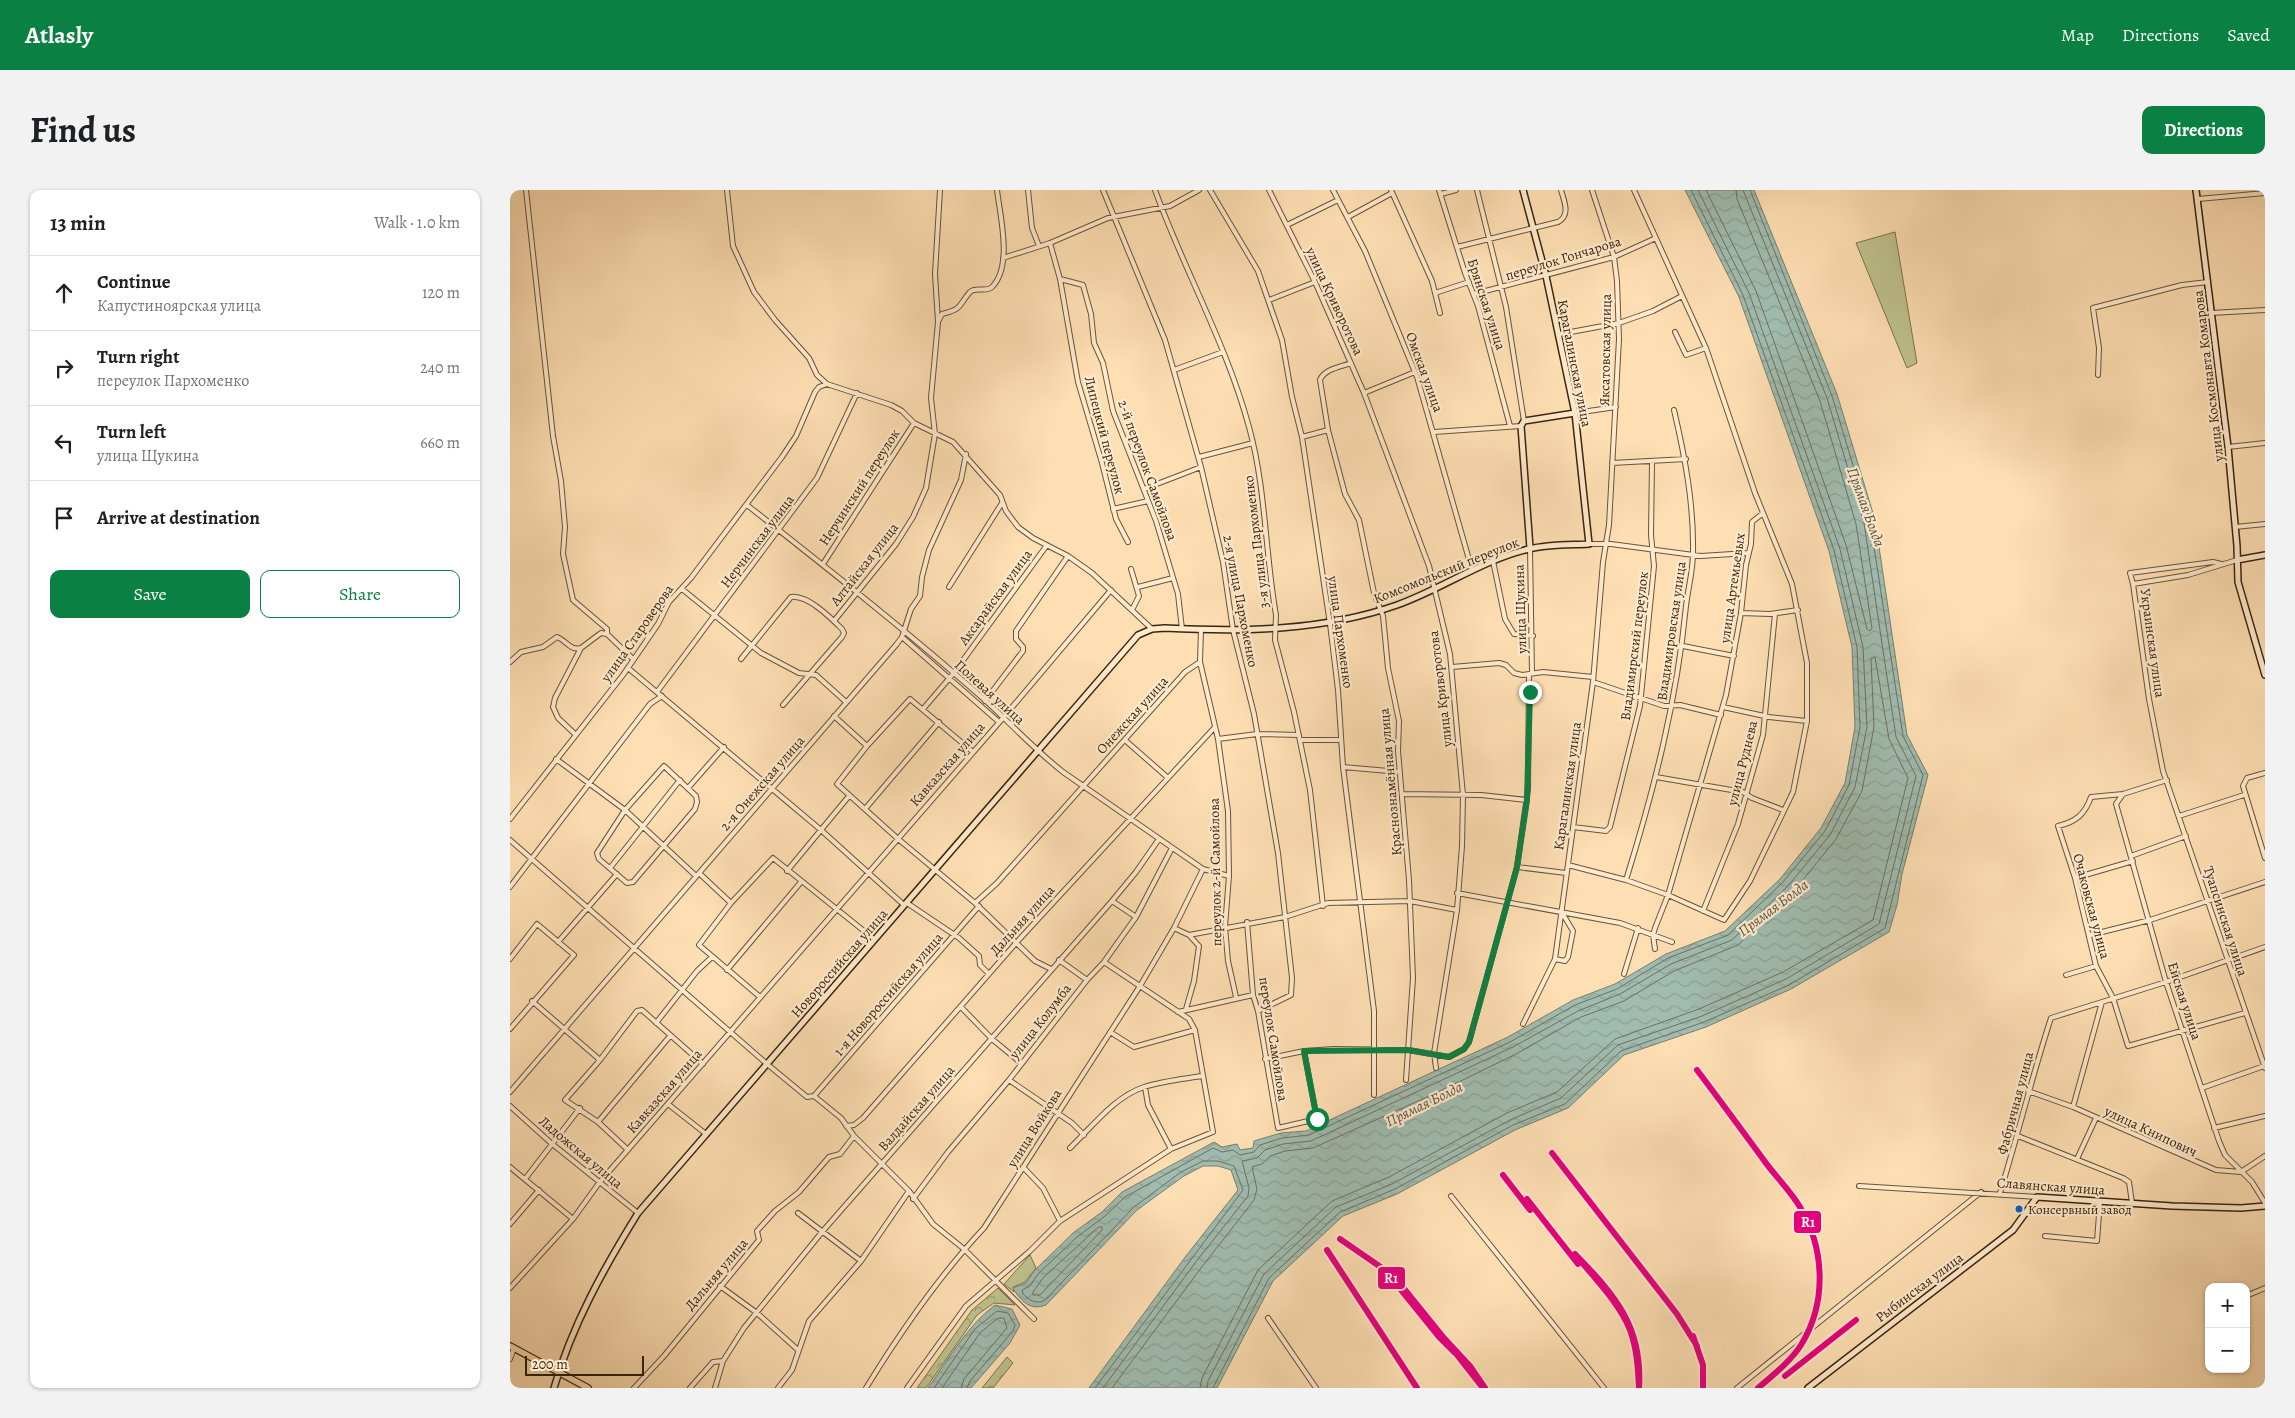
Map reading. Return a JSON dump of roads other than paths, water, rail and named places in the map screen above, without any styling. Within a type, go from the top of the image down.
[{"type":"main road","points":[[512,1347],[588,1388]]},
{"type":"street","points":[[526,190],[553,436],[561,481],[565,527],[563,554],[573,600],[607,629],[607,634]]},
{"type":"street","points":[[727,190],[733,246],[754,292],[775,320],[809,358],[817,375],[826,384],[897,408],[914,423],[953,442],[966,454],[1000,495],[1002,503],[1018,527],[1068,556],[1110,590],[1152,629],[1182,629]]},
{"type":"street","name":"Алтайская улица","points":[[834,621],[896,544],[921,503],[930,468],[935,434],[931,398],[938,322],[934,274],[940,190]]},
{"type":"street","points":[[938,322],[942,314],[961,307],[970,292],[987,290],[992,286],[1000,272],[1003,258],[997,190]]},
{"type":"street","points":[[1028,190],[1032,228],[1039,246]]},
{"type":"street","name":"2-я улица Пархоменко","points":[[1104,190],[1165,340],[1199,457],[1223,562],[1233,630],[1257,734],[1278,853],[1292,978],[1291,995],[1258,1011]]},
{"type":"street","name":"3-я улица Пархоменко","points":[[1156,190],[1222,352],[1254,443],[1276,615],[1275,640],[1299,734],[1310,790],[1323,906]]},
{"type":"street","points":[[1003,258],[1050,243],[1115,216],[1162,208],[1178,203],[1200,190]]},
{"type":"street","name":"улица Пархоменко","points":[[1210,190],[1249,253],[1269,300],[1282,340],[1292,397],[1302,437],[1330,624],[1338,690],[1343,767],[1374,1010],[1374,1095]]},
{"type":"street","name":"улица Криворотова","points":[[1269,190],[1315,282],[1364,393],[1430,566],[1452,667],[1462,795],[1462,846],[1457,910],[1434,1054],[1436,1068]]},
{"type":"street","name":"Омская улица","points":[[1333,190],[1365,251],[1415,372],[1434,432],[1472,570]]},
{"type":"street","points":[[1440,192],[1456,190]]},
{"type":"street","name":"улица Щукина","points":[[1434,1054],[1443,1057],[1458,1054],[1469,1042],[1517,867],[1527,800],[1533,636],[1530,548],[1522,423],[1501,288],[1477,190]]},
{"type":"street","name":"Карагалинская улица","points":[[1523,190],[1560,334],[1575,413],[1589,544]]},
{"type":"street","points":[[1457,247],[1558,222],[1565,216],[1561,190]]},
{"type":"street","name":"Яксатовская улица","points":[[1592,190],[1614,257],[1619,323],[1616,407],[1606,544]]},
{"type":"street","points":[[1568,865],[1626,880],[1668,895],[1724,920],[1750,881],[1792,792],[1806,721],[1807,663],[1798,610],[1782,556],[1763,513],[1706,348],[1689,306],[1682,296],[1634,190]]},
{"type":"street","name":"улица Космонавта Комарова","points":[[2196,190],[2228,447],[2240,592],[2265,675]]},
{"type":"street","points":[[1348,217],[1392,192],[1429,274],[1440,313]]},
{"type":"street","name":"Брянская улица","points":[[1440,192],[1474,294],[1510,426]]},
{"type":"street","points":[[2198,199],[2265,193]]},
{"type":"street","points":[[1287,224],[1338,200]]},
{"type":"street","name":"переулок Гончарова","points":[[1474,294],[1614,257],[1656,238]]},
{"type":"street","name":"Липецкий переулок","points":[[1050,243],[1060,279],[1078,382],[1102,462],[1119,529],[1128,542]]},
{"type":"street","name":"2-й переулок Самойлова","points":[[1060,279],[1083,285],[1086,293],[1094,343],[1106,374],[1110,401],[1144,488],[1174,578],[1182,629]]},
{"type":"street","points":[[1269,300],[1315,282]]},
{"type":"street","points":[[1435,293],[1469,282]]},
{"type":"street","points":[[2098,375],[2099,348],[2092,308],[2182,285],[2208,282]]},
{"type":"street","points":[[1560,334],[1619,323],[1653,311],[1682,296]]},
{"type":"street","points":[[2212,313],[2265,310],[2265,315]]},
{"type":"street","points":[[1675,332],[1686,355],[1706,348]]},
{"type":"street","points":[[1174,370],[1222,352]]},
{"type":"street","name":"Краснознамённая улица","points":[[1351,363],[1322,375],[1320,380],[1328,430],[1345,494],[1358,520],[1374,594],[1384,624],[1388,668],[1399,721],[1400,772],[1410,901],[1413,978],[1406,1080]]},
{"type":"street","points":[[1364,393],[1415,372]]},
{"type":"street","name":"улица Староверова","points":[[510,819],[628,668],[658,624],[669,602],[747,505],[796,436],[815,392],[819,386],[826,384]]},
{"type":"street","name":"Нерчинская улица","points":[[657,692],[800,502],[825,464],[857,393]]},
{"type":"street","points":[[1434,432],[1510,426],[1616,407]]},
{"type":"street","name":"Владимировская улица","points":[[1626,880],[1656,777],[1672,706],[1683,646],[1693,555],[1686,459],[1674,410]]},
{"type":"street","name":"Нерчинский переулок","points":[[823,564],[914,423]]},
{"type":"street","points":[[1302,437],[1328,430]]},
{"type":"street","points":[[1199,457],[1254,443]]},
{"type":"street","points":[[2228,447],[2265,443]]},
{"type":"street","points":[[966,454],[961,480],[929,550],[920,596],[911,609],[902,637],[1000,722]]},
{"type":"street","points":[[1612,463],[1686,459]]},
{"type":"street","name":"Владимирский переулок","points":[[1574,827],[1606,831],[1612,818],[1641,698],[1654,566],[1652,549],[1652,462]]},
{"type":"street","points":[[1144,488],[1202,468]]},
{"type":"street","points":[[1113,509],[1148,501]]},
{"type":"street","points":[[949,587],[1002,503]]},
{"type":"street","name":"Полевая улица","points":[[747,505],[857,592],[985,701],[1038,751],[1083,786],[1203,869],[1230,876]]},
{"type":"street","name":"улица Артемьевых","points":[[1655,948],[1653,935],[1668,895],[1721,716],[1734,656],[1748,554],[1752,538],[1752,522],[1763,513]]},
{"type":"street","points":[[2235,527],[2265,524]]},
{"type":"street","points":[[1589,544],[1606,544],[1693,555],[1748,554]]},
{"type":"street","name":"Комсомольский переулок","points":[[1182,629],[1233,630],[1330,624],[1380,611],[1435,589],[1472,570],[1530,548],[1589,544]]},
{"type":"street","name":"Карагалинская улица","points":[[1523,1024],[1555,959],[1593,680],[1606,544]]},
{"type":"street","name":"Аксарайская улица","points":[[923,709],[950,678],[1047,545]]},
{"type":"street","points":[[2237,560],[2265,555]]},
{"type":"street","points":[[985,701],[1023,651],[1023,648],[1016,639],[1016,631],[1068,556]]},
{"type":"street","name":"Украинская улица","points":[[2167,780],[2153,723],[2133,584],[2188,575],[2237,560]]},
{"type":"street","points":[[1492,562],[1507,625],[1514,634],[1533,636]]},
{"type":"street","points":[[2133,584],[2130,573],[2213,562],[2221,564]]},
{"type":"street","points":[[1130,569],[1138,587],[1138,602],[1132,610]]},
{"type":"street","points":[[1138,587],[1174,578]]},
{"type":"street","points":[[682,588],[751,646],[799,672],[821,678],[846,702]]},
{"type":"street","name":"Кавказская улица","points":[[510,1288],[573,1219],[628,1150],[897,838],[1000,722],[1110,590]]},
{"type":"street","points":[[741,659],[791,597],[796,596],[811,603],[834,621],[844,633],[783,705]]},
{"type":"street","points":[[1740,612],[1775,614],[1798,610]]},
{"type":"street","name":"улица Руднева","points":[[1703,911],[1728,852],[1747,795],[1765,716],[1775,614]]},
{"type":"street","name":"Новороссийская улица","points":[[554,1388],[558,1373],[585,1307],[610,1258],[638,1213],[1132,640],[1143,632],[1152,629]]},
{"type":"street","name":"переулок 2-й Самойлова","points":[[1201,629],[1200,662],[1218,739],[1228,811],[1230,876],[1225,927],[1228,961],[1236,997]]},
{"type":"street","points":[[510,662],[521,652],[543,647],[557,637],[576,650],[601,633],[607,634],[633,659]]},
{"type":"street","name":"2-я Онежская улица","points":[[510,1092],[902,637]]},
{"type":"street","points":[[1683,646],[1734,656]]},
{"type":"street","points":[[576,735],[558,718],[553,707],[555,698],[581,648]]},
{"type":"street","name":"Онежская улица","points":[[1083,786],[1126,741],[1185,672],[1200,662]]},
{"type":"street","points":[[1452,667],[1499,663],[1506,665],[1514,673],[1571,674],[1664,706],[1680,706],[1721,716]]},
{"type":"street","points":[[628,668],[724,747],[905,904],[952,935],[979,956],[980,966],[989,974]]},
{"type":"street","points":[[510,887],[650,704],[662,696]]},
{"type":"street","points":[[973,752],[913,700],[907,700],[838,780],[837,784],[897,838],[977,905],[1035,961],[1051,969]]},
{"type":"street","points":[[1723,707],[1765,716],[1806,721]]},
{"type":"street","points":[[834,716],[867,746]]},
{"type":"street","points":[[865,809],[939,722]]},
{"type":"street","name":"Дальняя улица","points":[[846,1126],[854,1125],[864,1118],[1016,943],[1129,818],[1215,727]]},
{"type":"street","points":[[1218,739],[1257,734],[1299,734]]},
{"type":"street","points":[[1300,740],[1341,740]]},
{"type":"street","points":[[1126,741],[1167,777]]},
{"type":"street","points":[[688,788],[724,747]]},
{"type":"street","points":[[556,759],[625,810],[731,903]]},
{"type":"street","points":[[664,766],[680,780],[696,796],[695,809],[633,882],[627,883],[599,859],[597,853],[625,810],[660,768],[664,766]]},
{"type":"street","points":[[1343,767],[1400,772]]},
{"type":"street","points":[[2265,773],[2244,781],[2244,795],[2265,858]]},
{"type":"street","points":[[1656,777],[1743,792],[1783,810]]},
{"type":"street","points":[[610,868],[642,825],[680,780]]},
{"type":"street","points":[[2124,794],[2167,780]]},
{"type":"street","name":"Туапсинская улица","points":[[2167,780],[2265,1067]]},
{"type":"street","name":"1-я Новороссийская улица","points":[[814,1096],[977,905],[1083,786]]},
{"type":"street","points":[[1402,794],[1462,795],[1527,800]]},
{"type":"street","name":"Очаковская улица","points":[[2124,794],[2091,797],[2086,810],[2073,823],[2058,826],[2075,878],[2096,966],[2113,998],[2128,1046],[2182,1030]]},
{"type":"street","name":"Ейская улица","points":[[2124,794],[2116,804],[2166,982],[2214,1128],[2226,1155],[2258,1191],[2265,1204]]},
{"type":"street","points":[[2179,816],[2244,795]]},
{"type":"street","points":[[787,871],[849,796]]},
{"type":"street","points":[[2131,856],[2186,836]]},
{"type":"street","name":"Валдайская улица","points":[[690,1388],[713,1362],[723,1361],[744,1328],[822,1232],[1112,901],[1136,872],[1159,839]]},
{"type":"street","points":[[510,840],[767,1064],[807,1097],[814,1096],[842,1118],[854,1136],[883,1162],[909,1191],[933,1224],[964,1249],[1034,1319]]},
{"type":"street","name":"улица Колумба","points":[[913,1199],[948,1152],[1009,1080],[1087,980],[1104,962],[1136,918],[1172,848]]},
{"type":"street","points":[[760,998],[699,945],[731,903],[773,858],[874,939]]},
{"type":"street","points":[[2075,878],[2133,861]]},
{"type":"street","points":[[1517,867],[1566,873]]},
{"type":"street","name":"улица Войкова","points":[[866,1388],[910,1317],[964,1249],[984,1228],[1140,986],[1174,928],[1203,869]]},
{"type":"street","points":[[558,942],[617,874]]},
{"type":"street","points":[[727,970],[801,882]]},
{"type":"street","points":[[2090,935],[2150,920],[2265,882]]},
{"type":"street","points":[[1457,894],[1561,911],[1638,928],[1672,942]]},
{"type":"street","points":[[1112,901],[1136,918]]},
{"type":"street","points":[[1189,936],[1247,922],[1285,917],[1328,903],[1410,901],[1457,910]]},
{"type":"street","points":[[1555,959],[1565,961],[1568,957],[1572,931],[1561,911]]},
{"type":"street","name":"переулок Самойлова","points":[[1247,922],[1253,995],[1258,1011],[1278,1128],[1317,1119],[1304,1051]]},
{"type":"street","points":[[510,959],[537,924],[574,955],[532,1001],[510,1029]]},
{"type":"street","points":[[1174,928],[1189,936],[1199,946],[1194,981],[1186,1008]]},
{"type":"street","points":[[1624,974],[1638,928]]},
{"type":"street","points":[[2073,1107],[2102,1002],[2166,982],[2228,958],[2265,947]]},
{"type":"street","points":[[656,1023],[697,971],[712,957]]},
{"type":"street","points":[[1059,960],[1087,980]]},
{"type":"street","points":[[907,1388],[966,1306],[996,1282],[1060,1221],[1171,1149],[1213,1132],[1202,1076],[1196,1030],[1189,1019],[1104,962]]},
{"type":"street","points":[[2066,975],[2096,966]]},
{"type":"street","points":[[1178,1012],[1186,1008],[1253,995]]},
{"type":"street","points":[[532,1001],[563,1030],[600,1060]]},
{"type":"street","name":"Фабричная улица","points":[[2000,1193],[2018,1136],[2028,1090],[2051,1018],[2102,1002]]},
{"type":"street","points":[[960,1007],[1021,1063]]},
{"type":"street","points":[[628,1150],[598,1122],[580,1108],[565,1100],[600,1060],[637,1011],[642,1010],[703,1064]]},
{"type":"street","points":[[2182,1030],[2245,1013]]},
{"type":"street","points":[[1110,1032],[1134,1047],[1196,1030]]},
{"type":"street","points":[[598,1122],[670,1036]]},
{"type":"street","points":[[1265,1058],[1304,1051],[1408,1050],[1434,1054]]},
{"type":"street","points":[[2202,1088],[2265,1067]]},
{"type":"street","points":[[1070,1148],[1104,1113],[1124,1097],[1145,1087],[1202,1076]]},
{"type":"street","points":[[1009,1080],[1058,1113],[1084,1135]]},
{"type":"street","points":[[1145,1087],[1148,1105],[1171,1149]]},
{"type":"street","name":"улица Книпович","points":[[2028,1090],[2073,1107],[2201,1166],[2228,1173],[2241,1172]]},
{"type":"street","points":[[668,1104],[706,1134]]},
{"type":"street","name":"Ладожская улица","points":[[510,1106],[551,1143],[638,1213]]},
{"type":"street","points":[[525,1179],[580,1108]]},
{"type":"street","points":[[2214,1128],[2265,1116]]},
{"type":"street","points":[[2077,1159],[2096,1118]]},
{"type":"street","name":"Дальняя улица","points":[[634,1388],[664,1356],[758,1240],[757,1231],[775,1211],[799,1192],[829,1157],[840,1154],[854,1136]]},
{"type":"street","points":[[2018,1136],[2130,1182],[2132,1203]]},
{"type":"street","points":[[2241,1172],[2265,1156]]},
{"type":"street","points":[[1023,1166],[1043,1188],[1060,1221]]},
{"type":"street","points":[[510,1167],[573,1219]]},
{"type":"street","name":"Славянская улица","points":[[1859,1186],[2241,1208],[2265,1204]]},
{"type":"street","points":[[510,1224],[540,1190]]},
{"type":"street","points":[[778,1388],[792,1370],[809,1322],[861,1261],[909,1191]]},
{"type":"street","points":[[1737,1388],[1981,1192]]},
{"type":"street","points":[[1451,1196],[1604,1388]]},
{"type":"street","name":"Рыбинская улица","points":[[1808,1388],[2013,1230],[2037,1197]]},
{"type":"street","points":[[2045,1236],[2097,1241],[2100,1201]]},
{"type":"street","points":[[798,1213],[861,1261]]},
{"type":"street","points":[[720,1286],[756,1313],[798,1350]]},
{"type":"street","points":[[2250,1294],[2265,1288]]},
{"type":"street","points":[[1268,1318],[1316,1388]]},
{"type":"street","points":[[510,1359],[512,1347]]},
{"type":"street","points":[[715,1388],[723,1361]]},
{"type":"water","name":"Прямая Болда","points":[[1685,190],[1754,190],[1837,394],[1875,520],[1907,735],[1928,775],[1889,932],[1791,989],[1706,1027],[1624,1055],[1568,1108],[1515,1130],[1397,1194],[1343,1216],[1273,1281],[1217,1388],[1089,1388],[1186,1256],[1238,1190],[1231,1170],[1218,1166],[1203,1166],[1184,1176],[1137,1210],[1046,1305],[1036,1307],[1023,1301],[1013,1288],[1026,1283],[1034,1271],[1073,1233],[1102,1212],[1122,1192],[1214,1142],[1222,1147],[1237,1144],[1240,1150],[1253,1148],[1254,1141],[1281,1133],[1306,1131],[1508,1037],[1573,1000],[1615,984],[1666,954],[1725,931],[1780,879],[1821,828],[1845,783],[1855,727],[1852,647],[1829,551],[1739,297]]},
{"type":"water","points":[[995,1305],[1012,1309],[1020,1325],[1010,1343],[971,1388],[928,1388],[975,1323]]},
{"type":"place","name":"Консервный завод","points":[[2019,1209]]}]
